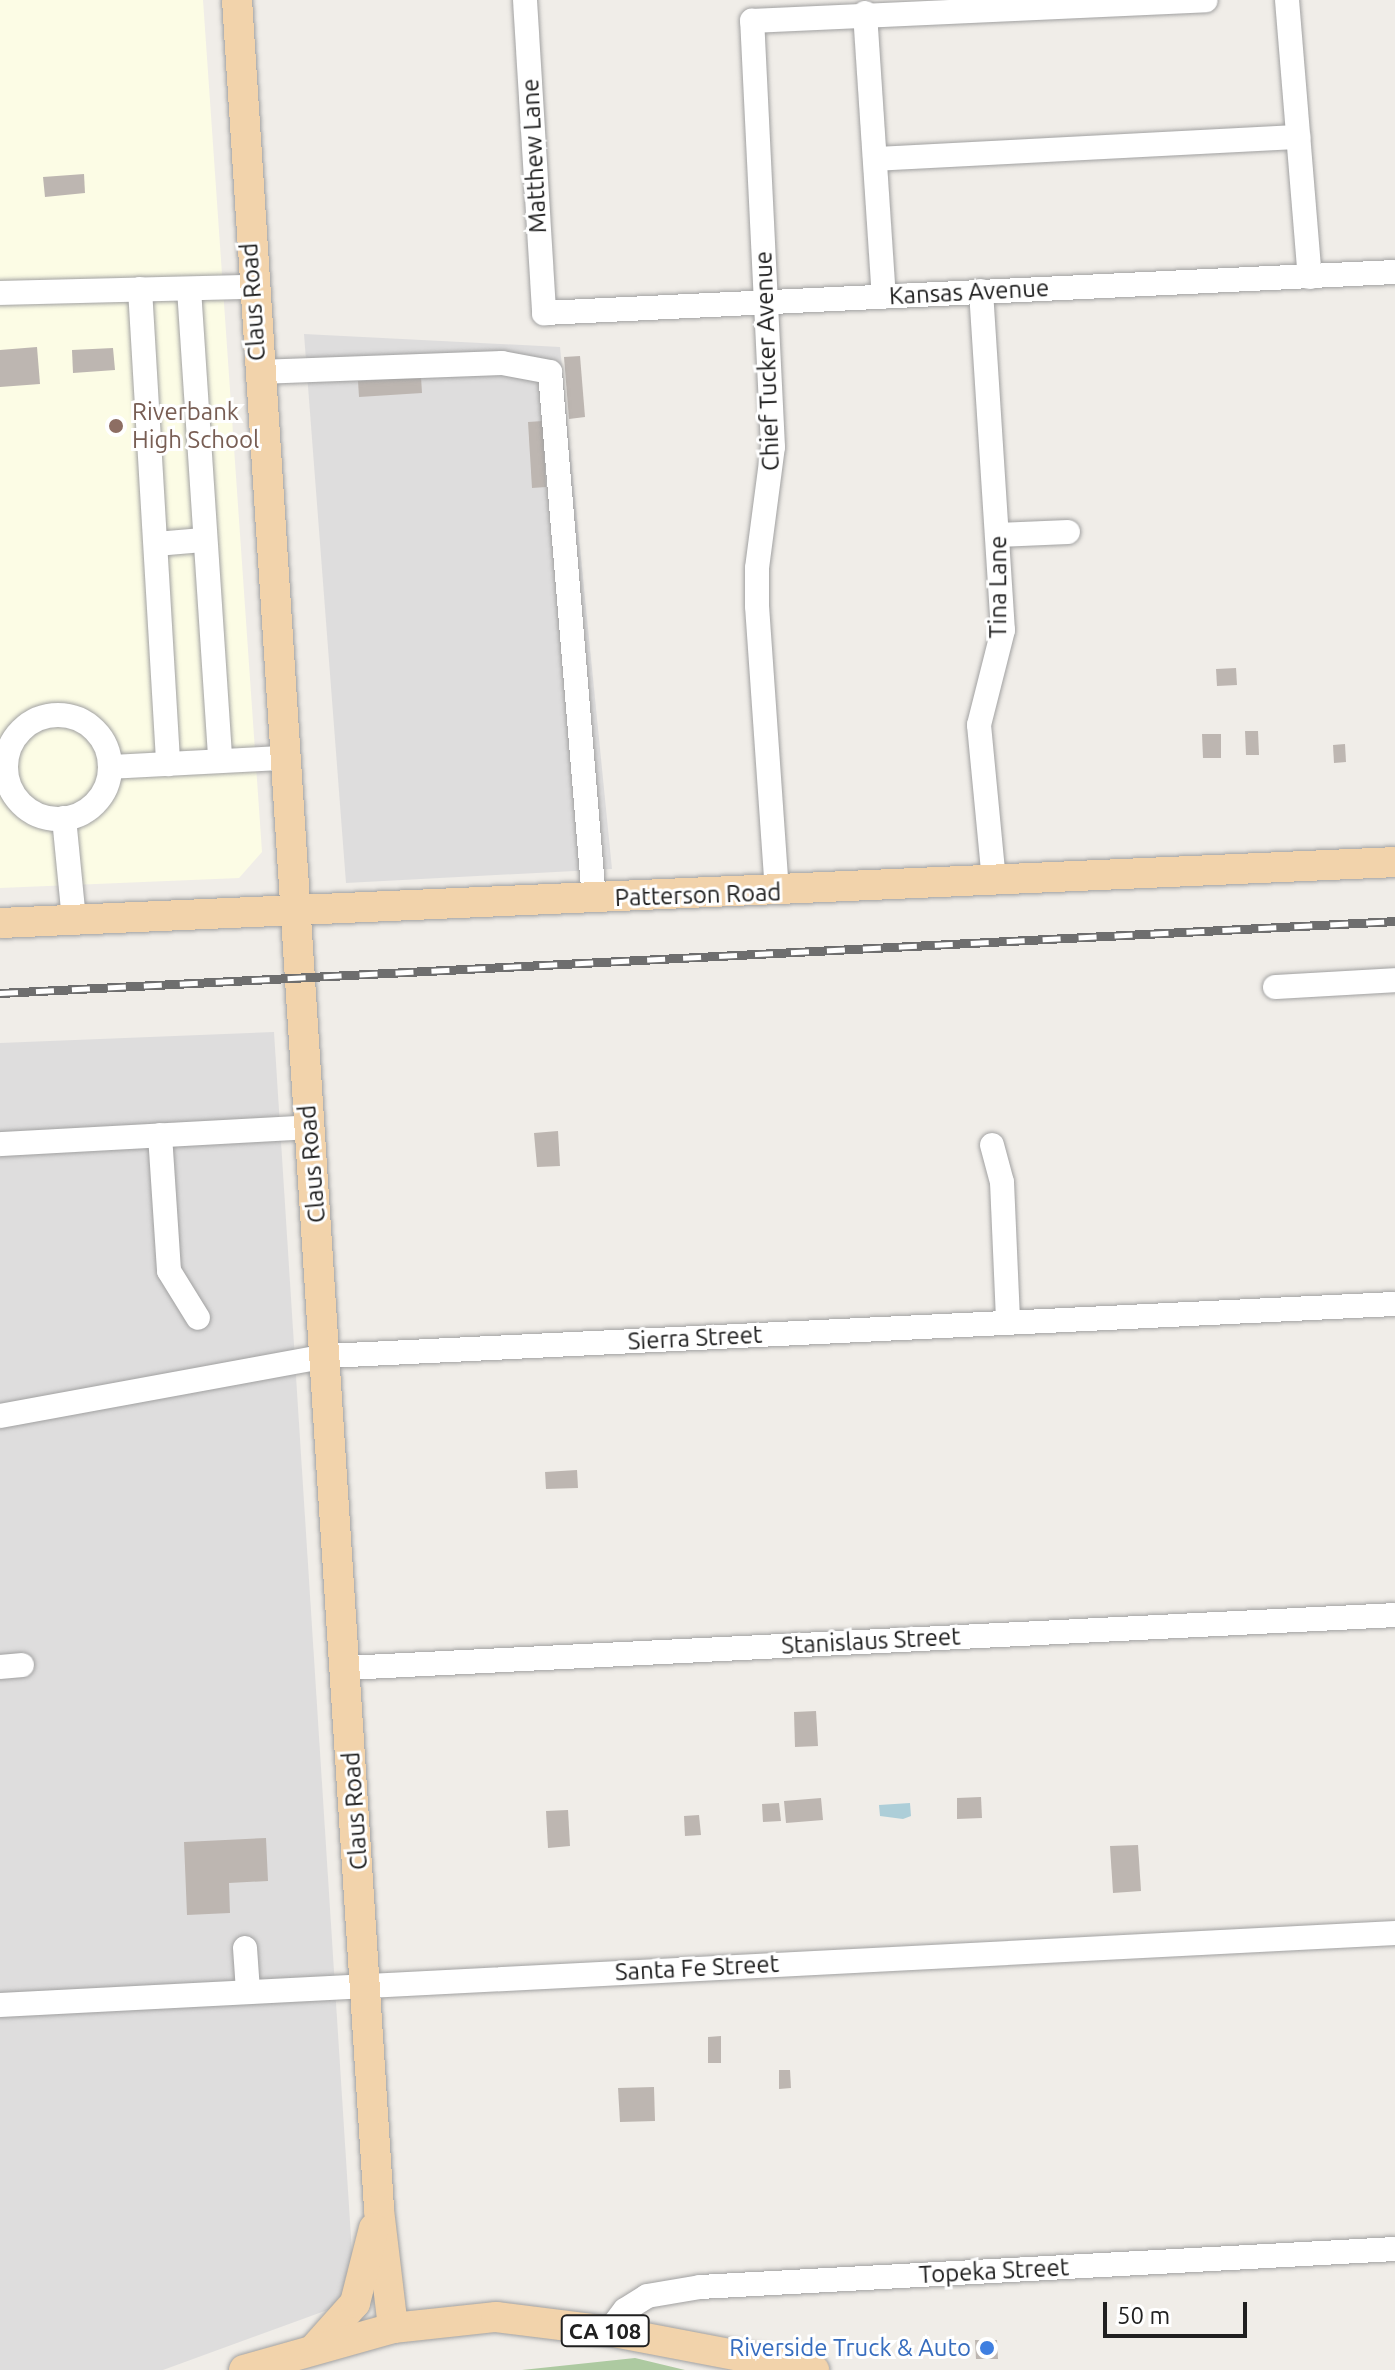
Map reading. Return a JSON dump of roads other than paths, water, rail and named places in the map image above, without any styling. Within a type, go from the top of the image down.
[{"type":"main road","name":"Claus Road","points":[[237,0],[252,287],[293,911],[327,1356],[368,1985],[379,2210],[393,2328]]},
{"type":"main road","name":"Patterson Road","points":[[0,923],[777,892],[1395,862]]},
{"type":"main road","points":[[313,2350],[355,2303],[379,2210]]},
{"type":"main road","name":"CA 108","points":[[244,2370],[393,2328],[496,2317],[609,2331],[814,2370]]},
{"type":"street","name":"Matthew Lane","points":[[525,0],[544,313]]},
{"type":"street","points":[[884,296],[865,13],[1206,0]]},
{"type":"street","points":[[1287,0],[1310,277]]},
{"type":"street","name":"Chief Tucker Avenue","points":[[777,892],[757,606],[757,568],[773,447],[752,21],[865,13]]},
{"type":"street","points":[[875,159],[1298,137]]},
{"type":"street","name":"Kansas Avenue","points":[[544,313],[1395,272]]},
{"type":"street","points":[[0,293],[252,287]]},
{"type":"street","points":[[140,289],[168,764]]},
{"type":"street","points":[[189,289],[203,540],[220,761]]},
{"type":"street","name":"Tina Lane","points":[[981,291],[1003,630],[979,725],[994,881]]},
{"type":"street","points":[[258,372],[502,363],[550,372],[594,899]]},
{"type":"street","points":[[998,535],[1068,532]]},
{"type":"street","points":[[156,544],[203,540]]},
{"type":"street","points":[[50,716],[76,719],[98,734],[110,767],[100,798],[88,810],[64,818],[40,816],[15,796],[6,764],[19,733],[50,716]]},
{"type":"street","points":[[110,767],[283,758]]},
{"type":"street","points":[[64,818],[74,920]]},
{"type":"street","points":[[1275,987],[1395,980]]},
{"type":"street","points":[[0,1144],[309,1127]]},
{"type":"street","points":[[160,1135],[169,1271],[198,1318]]},
{"type":"street","points":[[992,1145],[1002,1182],[1008,1322]]},
{"type":"street","name":"Sierra Street","points":[[0,1416],[327,1356],[1395,1304]]},
{"type":"street","name":"Stanislaus Street","points":[[346,1668],[1395,1615]]},
{"type":"street","name":"Santa Fe Street","points":[[0,2005],[1395,1933]]},
{"type":"street","points":[[245,1948],[248,1991]]},
{"type":"street","name":"Topeka Street","points":[[609,2331],[625,2310],[647,2296],[700,2287],[1395,2249]]},
{"type":"water","points":[[910,1803],[911,1816],[903,1819],[880,1816],[879,1805]]},
{"type":"railway","points":[[0,993],[1395,921]]},
{"type":"place","name":"Riverbank High School","points":[[116,426]]},
{"type":"place","name":"Riverside Truck & Auto","points":[[987,2348]]}]
